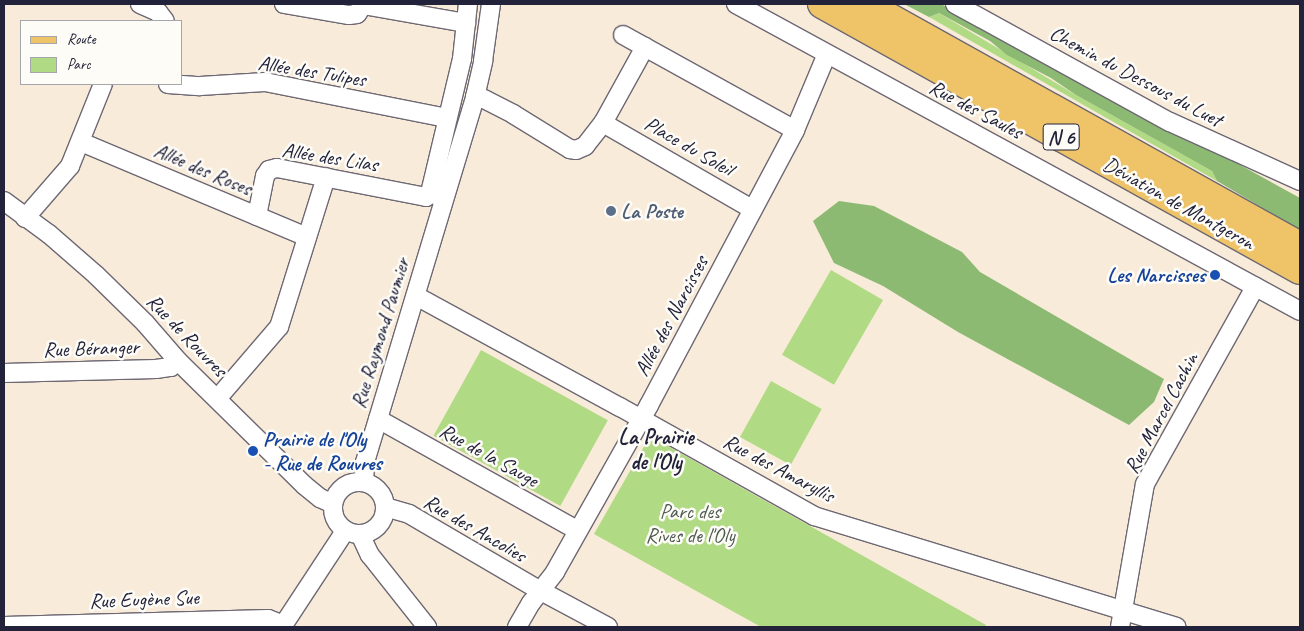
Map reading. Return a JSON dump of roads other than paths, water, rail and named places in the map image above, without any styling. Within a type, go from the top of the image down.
[{"type":"main road","name":"Déviation de Montgeron","points":[[822,4],[1300,270]]},
{"type":"main road","name":"Déviation de Montgeron","points":[[865,4],[1300,246]]},
{"type":"street","points":[[140,4],[158,12],[164,20]]},
{"type":"street","points":[[284,4],[349,15],[357,14],[363,4],[466,22]]},
{"type":"street","name":"Rue Raymond Paumier","points":[[364,482],[365,462],[416,296],[437,196],[447,118],[462,59],[468,4]]},
{"type":"street","name":"Rue Raymond Paumier","points":[[437,196],[475,97],[483,61],[491,4]]},
{"type":"street","name":"Rue des Saules","points":[[736,4],[1300,312]]},
{"type":"street","name":"Chemin du Dessous du Luet","points":[[955,4],[1170,122],[1300,181]]},
{"type":"street","points":[[623,35],[795,130]]},
{"type":"street","points":[[475,97],[484,99],[513,114],[570,149],[576,150],[585,146],[603,123],[645,47]]},
{"type":"street","name":"Allée des Narcisses","points":[[517,627],[531,603],[556,572],[641,418],[795,130],[826,54]]},
{"type":"street","name":"Allée des Tulipes","points":[[182,85],[200,86],[265,82],[447,118]]},
{"type":"street","points":[[25,218],[70,166],[103,85]]},
{"type":"street","name":"Place du Soleil","points":[[603,123],[752,209]]},
{"type":"street","name":"Allée des Roses","points":[[80,142],[307,237]]},
{"type":"street","name":"Allée des Lilas","points":[[258,216],[265,176],[270,170],[277,168],[426,197],[437,196]]},
{"type":"street","points":[[217,399],[279,327],[326,177]]},
{"type":"street","name":"Rue de Rouvres","points":[[4,201],[49,234],[96,275],[144,323],[178,361],[304,485],[320,498],[333,504]]},
{"type":"street","name":"Rue Marcel Cachin","points":[[1122,619],[1145,484],[1255,287]]},
{"type":"street","name":"Rue des Amaryllis","points":[[416,296],[641,418],[814,516],[1122,619],[1176,627]]},
{"type":"street","name":"Rue Béranger","points":[[4,373],[156,369],[171,367],[178,361]]},
{"type":"street","name":"Rue de la Sauge","points":[[378,419],[578,531]]},
{"type":"street","points":[[283,626],[353,533],[370,532],[384,518],[385,507],[379,491],[364,482],[356,482],[341,490],[333,504],[335,519],[353,533],[427,627]]},
{"type":"street","name":"Rue des Ancolies","points":[[385,507],[409,514],[541,592],[608,627]]},
{"type":"street","name":"Rue Eugène Sue","points":[[4,626],[268,619],[283,626]]},
{"type":"place","name":"La Poste","points":[[611,211]]},
{"type":"place","name":"Les Narcisses","points":[[1215,275]]},
{"type":"place","name":"Prairie de l'Oly - Rue de Rouvres","points":[[253,451]]},
{"type":"district","name":"La Prairie de l'Oly","points":[[656,450]]},
{"type":"park label","name":"Parc des Rives de l'Oly","points":[[690,523]]}]
